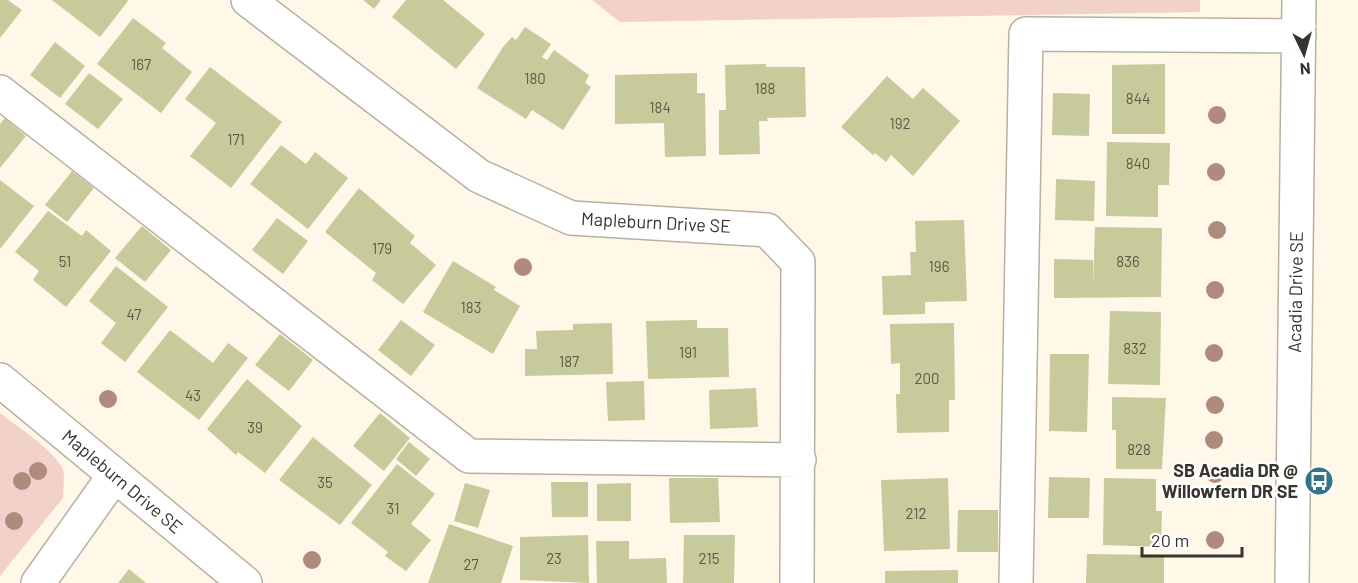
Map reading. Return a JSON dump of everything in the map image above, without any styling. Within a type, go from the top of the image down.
[{"type":"street","name":"Mapleburn Drive SE","points":[[248,0],[479,176],[572,218],[767,230],[798,262],[797,583]]},
{"type":"street","name":"Acadia Drive SE","points":[[1292,583],[1299,0]]},
{"type":"street","points":[[1016,583],[1026,34],[1299,36]]},
{"type":"street","points":[[0,92],[469,456],[799,460]]},
{"type":"street","name":"Mapleburn Drive SE","points":[[0,380],[245,583]]},
{"type":"street","points":[[38,583],[114,476]]},
{"type":"shaded area","points":[[592,0],[1200,0],[1200,12],[620,22]]},
{"type":"shaded area","points":[[0,413],[52,455],[63,470],[64,480],[63,498],[0,576]]},
{"type":"building","points":[[0,0],[8,0],[22,10],[0,38]]},
{"type":"building","points":[[52,0],[127,0],[128,1],[100,37]]},
{"type":"building","points":[[363,0],[381,0],[374,9]]},
{"type":"building","points":[[406,0],[443,0],[485,34],[456,69],[392,17]]},
{"type":"building","points":[[133,18],[166,43],[162,48],[192,72],[161,113],[97,64]]},
{"type":"building","points":[[525,27],[551,44],[542,57],[547,60],[554,50],[589,75],[585,83],[591,87],[563,130],[532,110],[526,119],[477,88],[503,47],[512,37],[516,40]]},
{"type":"building","points":[[55,42],[85,66],[60,98],[30,75]]},
{"type":"building","points":[[766,64],[766,67],[805,67],[806,117],[767,118],[768,121],[759,121],[760,154],[719,155],[719,110],[726,110],[725,65]]},
{"type":"building","points":[[1165,64],[1165,134],[1112,134],[1112,65]]},
{"type":"building","points":[[210,67],[282,122],[231,188],[190,156],[216,123],[185,99]]},
{"type":"building","points":[[89,73],[123,99],[98,129],[65,104]]},
{"type":"building","points":[[697,73],[697,93],[705,93],[706,156],[665,157],[664,123],[615,124],[615,75]]},
{"type":"building","points":[[887,76],[913,99],[923,88],[960,121],[913,176],[891,155],[886,162],[875,153],[873,155],[841,127]]},
{"type":"building","points":[[1053,93],[1090,94],[1089,136],[1052,135]]},
{"type":"building","points":[[5,118],[26,136],[0,168],[0,124]]},
{"type":"building","points":[[1107,142],[1170,143],[1169,185],[1158,185],[1158,217],[1106,216]]},
{"type":"building","points":[[281,145],[306,164],[315,152],[348,178],[308,229],[250,184]]},
{"type":"building","points":[[72,171],[94,188],[67,222],[45,205]]},
{"type":"building","points":[[1056,179],[1095,181],[1094,221],[1055,220]]},
{"type":"building","points":[[0,180],[34,206],[0,249]]},
{"type":"building","points":[[359,188],[415,236],[410,243],[436,265],[403,304],[372,280],[376,273],[325,232]]},
{"type":"building","points":[[48,211],[82,236],[86,230],[111,251],[66,307],[33,280],[39,271],[15,252]]},
{"type":"building","points":[[277,218],[308,241],[283,274],[252,250]]},
{"type":"building","points":[[964,220],[967,301],[925,302],[925,314],[883,315],[882,276],[911,275],[910,252],[916,252],[915,221]]},
{"type":"building","points":[[142,226],[171,250],[145,282],[115,258]]},
{"type":"building","points":[[1095,227],[1162,228],[1161,297],[1054,298],[1054,259],[1093,260],[1093,285]]},
{"type":"building","points":[[453,261],[496,287],[494,290],[520,306],[493,354],[423,312]]},
{"type":"building","points":[[116,266],[168,307],[125,362],[101,343],[116,323],[89,301]]},
{"type":"building","points":[[1110,311],[1161,312],[1160,385],[1108,384]]},
{"type":"building","points":[[401,320],[435,345],[411,376],[378,350]]},
{"type":"building","points":[[697,320],[697,328],[728,328],[729,377],[648,379],[646,321]]},
{"type":"building","points":[[612,323],[613,374],[525,376],[525,349],[537,349],[536,331],[573,330],[573,324]]},
{"type":"building","points":[[954,323],[955,400],[949,400],[949,432],[897,433],[896,394],[900,394],[900,363],[891,364],[890,324]]},
{"type":"building","points":[[170,330],[213,363],[228,343],[248,358],[199,420],[137,372]]},
{"type":"building","points":[[280,334],[313,360],[289,391],[255,365]]},
{"type":"building","points":[[1050,354],[1089,354],[1087,432],[1049,431]]},
{"type":"building","points":[[247,379],[302,426],[265,473],[238,452],[236,455],[207,429]]},
{"type":"building","points":[[644,381],[645,420],[608,421],[606,382]]},
{"type":"building","points":[[756,388],[758,427],[710,429],[709,390]]},
{"type":"building","points":[[1112,397],[1166,398],[1162,469],[1116,469],[1116,430],[1112,430]]},
{"type":"building","points":[[380,413],[410,438],[384,471],[353,446]]},
{"type":"building","points":[[313,437],[372,485],[340,525],[279,480]]},
{"type":"building","points":[[409,442],[430,459],[416,476],[396,459]]},
{"type":"building","points":[[397,464],[435,494],[411,524],[431,540],[406,571],[385,556],[388,552],[351,523]]},
{"type":"building","points":[[1049,477],[1090,478],[1089,518],[1048,518]]},
{"type":"building","points":[[669,478],[718,478],[720,522],[670,523]]},
{"type":"building","points":[[948,478],[950,549],[884,551],[881,480]]},
{"type":"building","points":[[1104,478],[1156,479],[1156,511],[1162,511],[1161,547],[1103,545]]},
{"type":"building","points":[[551,482],[588,482],[588,517],[552,517]]},
{"type":"building","points":[[465,483],[490,490],[478,528],[454,521]]},
{"type":"building","points":[[631,483],[631,521],[597,521],[597,484]]},
{"type":"building","points":[[958,510],[998,510],[998,552],[957,552]]},
{"type":"building","points":[[449,524],[513,546],[501,583],[428,583]]},
{"type":"building","points":[[588,535],[589,583],[520,580],[520,537]]},
{"type":"building","points":[[684,535],[735,535],[734,583],[683,583]]},
{"type":"building","points":[[596,541],[629,541],[629,559],[666,558],[667,583],[597,583]]},
{"type":"building","points":[[1087,554],[1164,555],[1164,583],[1086,583]]},
{"type":"building","points":[[129,569],[146,583],[118,583]]},
{"type":"building","points":[[958,570],[958,583],[885,583],[885,571]]},
{"type":"place","name":"SB Acadia DR @ Willowfern DR SE","points":[[1319,481]]}]
